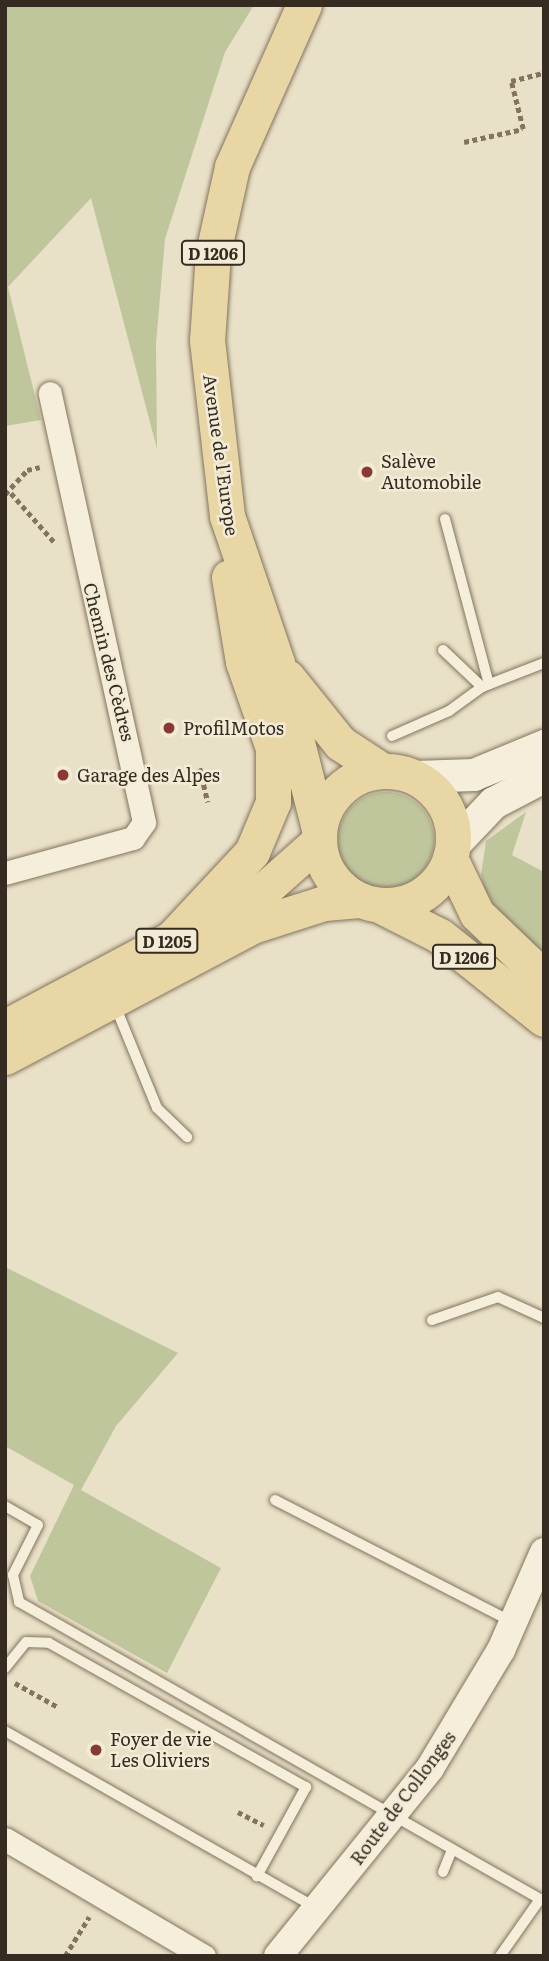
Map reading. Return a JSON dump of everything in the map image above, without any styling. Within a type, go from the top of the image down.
[{"type":"main road","name":"Avenue de l'Europe","points":[[304,5],[239,146],[218,223],[207,340],[221,476],[236,552],[277,663],[319,835]]},
{"type":"main road","points":[[171,939],[252,852],[275,785],[268,730],[235,623],[221,476]]},
{"type":"main road","name":"Avenue de l'Europe","points":[[277,663],[321,724],[399,774]]},
{"type":"main road","points":[[544,746],[474,775],[399,774],[341,789],[319,835],[331,877],[369,903],[423,895],[452,852],[494,803],[544,777]]},
{"type":"main road","points":[[399,774],[443,802],[452,852]]},
{"type":"main road","name":"D 1205","points":[[5,1027],[266,888],[319,835]]},
{"type":"main road","name":"D 1206","points":[[452,852],[477,914],[544,978]]},
{"type":"main road","name":"D 1205","points":[[5,1057],[267,920],[369,903]]},
{"type":"main road","name":"D 1206","points":[[369,903],[440,936],[544,1019]]},
{"type":"street","name":"Chemin des Cèdres","points":[[6,870],[133,838],[144,822],[50,393]]},
{"type":"street","name":"Route de Collonges","points":[[278,1956],[393,1816],[462,1719],[515,1623],[544,1552]]},
{"type":"street","points":[[5,1839],[204,1956]]},
{"type":"lane","points":[[445,519],[488,684]]},
{"type":"lane","points":[[443,650],[488,684]]},
{"type":"lane","points":[[392,736],[449,711],[488,684],[544,663]]},
{"type":"lane","points":[[113,1000],[157,1108],[187,1137]]},
{"type":"lane","points":[[432,1320],[498,1297],[544,1318]]},
{"type":"lane","points":[[275,1500],[515,1623]]},
{"type":"lane","points":[[5,1506],[38,1525],[13,1575],[19,1602],[540,1899],[500,1956]]},
{"type":"lane","points":[[5,1668],[26,1642],[49,1643],[306,1787],[257,1876]]},
{"type":"lane","points":[[5,1731],[316,1908]]},
{"type":"lane","points":[[443,1872],[452,1850]]},
{"type":"path","points":[[464,142],[523,129],[511,81],[544,74]]},
{"type":"path","points":[[62,551],[8,493],[27,470],[65,462]]},
{"type":"path","points":[[200,768],[208,803]]},
{"type":"path","points":[[5,1677],[58,1707]]},
{"type":"path","points":[[238,1812],[280,1833]]},
{"type":"path","points":[[65,1956],[103,1895]]},
{"type":"green space","points":[[5,5],[254,5],[225,52],[165,239],[156,344],[157,449],[91,198],[8,287],[41,420],[5,426]]},
{"type":"green space","points":[[386,792],[405,795],[420,806],[431,821],[434,840],[431,859],[420,874],[405,885],[386,888],[367,885],[352,874],[341,859],[338,840],[341,821],[352,806],[367,795]]},
{"type":"green space","points":[[526,812],[512,855],[544,872],[544,956],[487,903],[481,875],[486,841]]},
{"type":"green space","points":[[5,1267],[178,1353],[116,1426],[81,1490],[221,1568],[167,1673],[38,1601],[30,1576],[74,1485],[5,1446]]},
{"type":"place","name":"Salève Automobile","points":[[367,472]]},
{"type":"place","name":"ProfilMotos","points":[[169,728]]},
{"type":"place","name":"Garage des Alpes","points":[[63,775]]},
{"type":"place","name":"Foyer de vie Les Oliviers","points":[[96,1750]]}]
